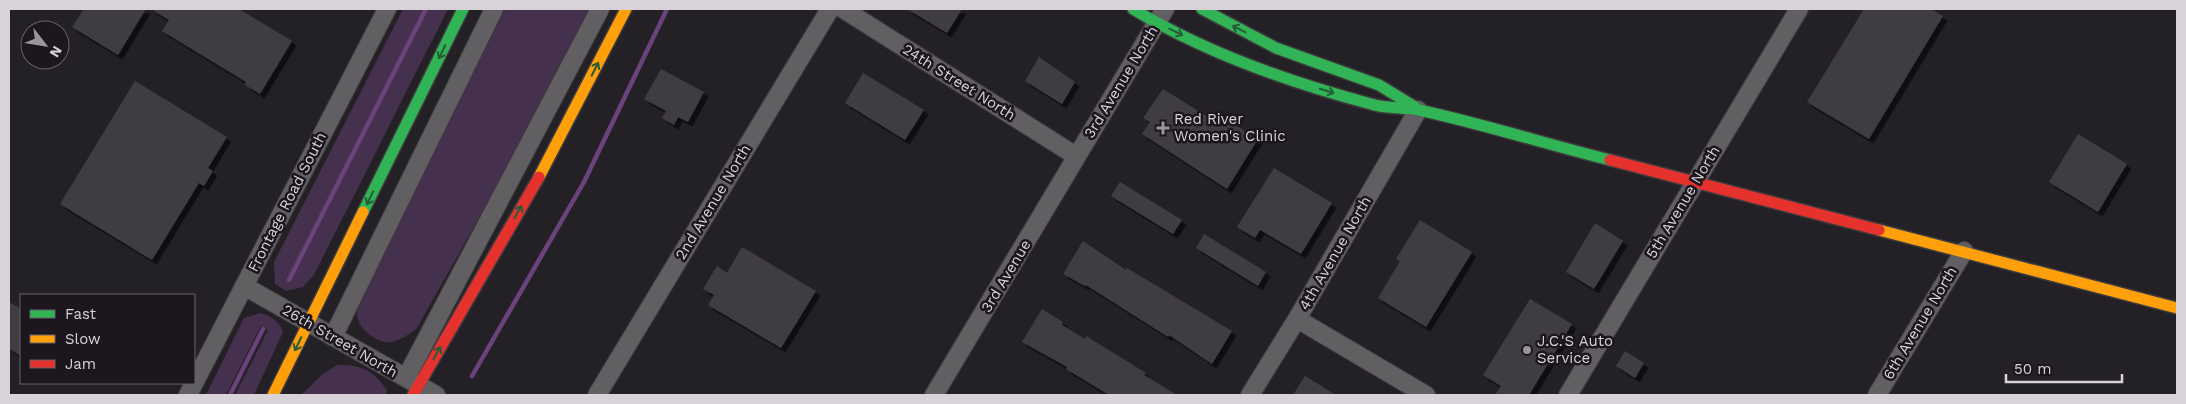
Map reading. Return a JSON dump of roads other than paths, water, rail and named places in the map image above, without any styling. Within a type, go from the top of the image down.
[{"type":"main road","points":[[273,395],[463,9]]},
{"type":"main road","points":[[412,386],[549,160],[626,9]]},
{"type":"main road","points":[[1133,9],[1161,16],[1208,48],[1268,73],[1373,106],[1418,110],[1964,250],[2177,308]]},
{"type":"main road","points":[[1202,9],[1276,48],[1379,85],[1418,110]]},
{"type":"street","name":"Frontage Road South","points":[[195,381],[387,9]]},
{"type":"street","points":[[333,337],[494,9]]},
{"type":"street","points":[[412,386],[600,9]]},
{"type":"street","name":"2nd Avenue North","points":[[596,395],[830,9]]},
{"type":"street","name":"24th Street North","points":[[843,9],[1076,156]]},
{"type":"street","name":"5th Avenue North","points":[[1568,395],[1798,9]]},
{"type":"street","name":"3rd Avenue North","points":[[1076,156],[1161,16]]},
{"type":"street","name":"4th Avenue North","points":[[1250,395],[1297,319],[1418,110]]},
{"type":"street","name":"3rd Avenue","points":[[934,395],[1076,156]]},
{"type":"street","name":"6th Avenue North","points":[[1877,395],[1964,250]]},
{"type":"street","name":"26th Street North","points":[[244,286],[333,337],[412,386],[436,395]]},
{"type":"street","points":[[1297,319],[1426,395]]},
{"type":"waterway","points":[[289,280],[426,9]]},
{"type":"waterway","points":[[472,376],[584,182],[667,9]]},
{"type":"waterway","points":[[230,395],[263,329]]},
{"type":"place","name":"Red River Women's Clinic","points":[[1163,128]]},
{"type":"place","name":"J.C.'S Auto Service","points":[[1527,350]]}]
